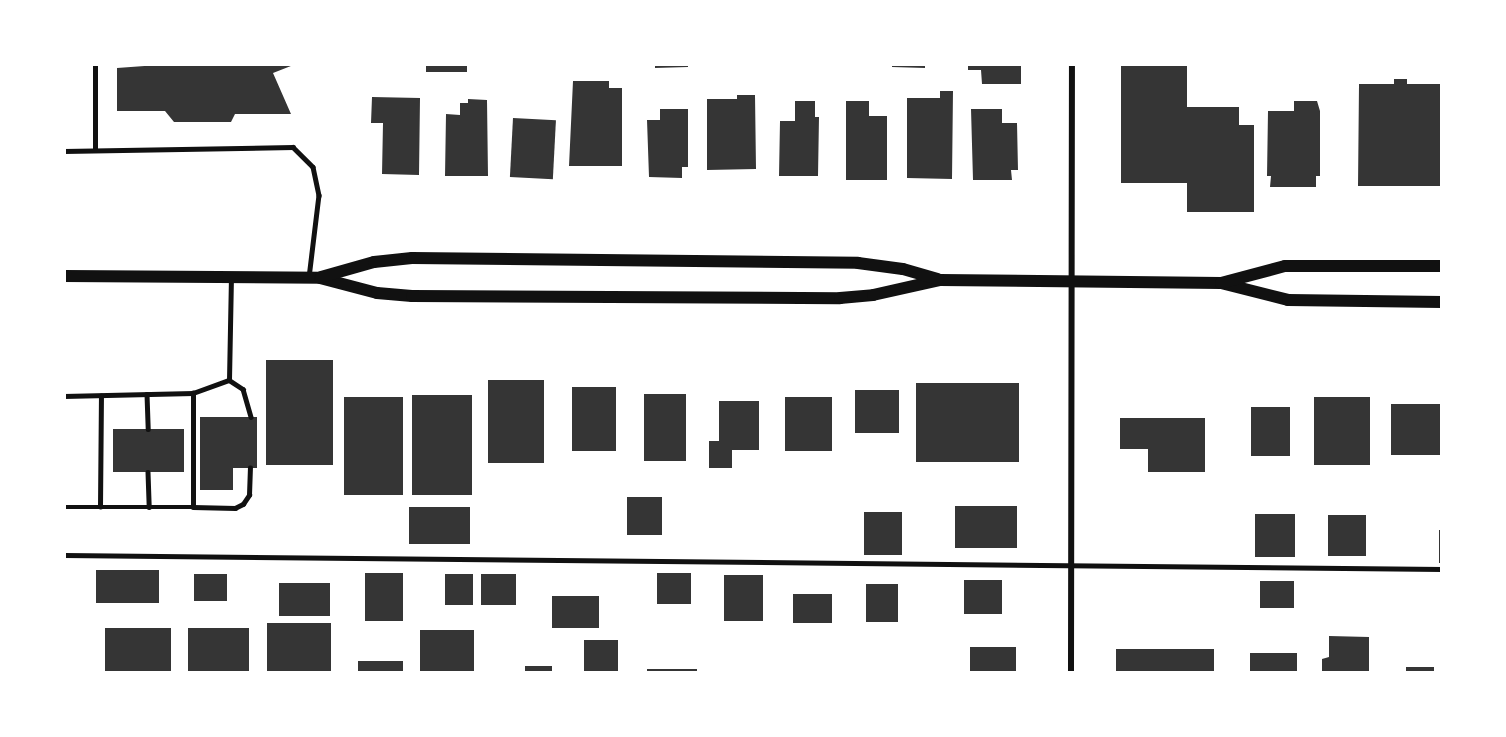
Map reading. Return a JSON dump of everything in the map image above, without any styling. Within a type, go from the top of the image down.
[{"type":"main road","points":[[314,278],[374,262],[412,258],[858,263],[903,269],[940,280]]},
{"type":"main road","points":[[1221,283],[1260,270],[1285,266],[1442,266]]},
{"type":"main road","points":[[64,276],[314,278],[376,293],[412,296],[856,297],[940,280],[1221,283],[1288,300],[1442,302]]},
{"type":"street","points":[[1071,672],[1072,64]]},
{"type":"lane","points":[[95,64],[95,150]]},
{"type":"lane","points":[[64,151],[293,147],[313,167],[319,195],[314,278]]},
{"type":"lane","points":[[229,380],[231,277]]},
{"type":"lane","points":[[64,396],[193,393],[229,380]]},
{"type":"lane","points":[[229,380],[243,389],[250,417]]},
{"type":"lane","points":[[193,393],[193,507]]},
{"type":"lane","points":[[147,394],[148,429]]},
{"type":"lane","points":[[100,507],[101,396]]},
{"type":"lane","points":[[64,507],[236,508],[243,504],[249,495],[250,468]]},
{"type":"lane","points":[[148,472],[149,507]]},
{"type":"lane","points":[[64,555],[1442,569]]},
{"type":"building","points":[[172,64],[296,64],[273,73],[291,114],[235,114],[231,122],[174,122],[165,111],[117,111],[117,68]]},
{"type":"building","points":[[426,64],[467,64],[467,72],[426,72]]},
{"type":"building","points":[[655,64],[688,64],[688,67],[655,68]]},
{"type":"building","points":[[892,64],[925,64],[925,68],[892,67]]},
{"type":"building","points":[[968,64],[1021,64],[1021,84],[982,84],[981,70],[968,70]]},
{"type":"building","points":[[1121,64],[1187,64],[1187,107],[1239,107],[1239,125],[1254,125],[1254,212],[1187,212],[1187,183],[1121,183]]},
{"type":"building","points":[[1394,79],[1407,79],[1407,84],[1442,84],[1442,186],[1358,186],[1359,84],[1394,84]]},
{"type":"building","points":[[573,81],[609,81],[609,88],[622,88],[622,166],[569,166]]},
{"type":"building","points":[[940,91],[953,91],[952,179],[907,178],[907,98],[940,98]]},
{"type":"building","points":[[737,95],[755,95],[756,169],[707,170],[707,99],[737,99]]},
{"type":"building","points":[[372,97],[420,98],[419,175],[382,174],[383,123],[371,123]]},
{"type":"building","points":[[468,99],[487,100],[488,176],[445,176],[446,114],[460,115],[460,103],[468,103]]},
{"type":"building","points":[[795,101],[815,101],[815,117],[819,117],[818,176],[779,176],[780,121],[795,121]]},
{"type":"building","points":[[846,101],[869,101],[869,116],[887,116],[887,180],[846,180]]},
{"type":"building","points":[[1294,101],[1317,101],[1320,111],[1320,176],[1316,176],[1316,187],[1270,187],[1271,176],[1267,176],[1268,111],[1294,111]]},
{"type":"building","points":[[660,109],[688,109],[688,167],[682,167],[682,178],[649,177],[647,120],[660,120]]},
{"type":"building","points":[[971,109],[1002,109],[1002,123],[1017,123],[1018,170],[1011,170],[1012,180],[973,180]]},
{"type":"building","points":[[513,118],[556,120],[553,179],[510,177]]},
{"type":"building","points":[[266,360],[333,360],[333,465],[266,465]]},
{"type":"building","points":[[488,380],[544,380],[544,463],[488,463]]},
{"type":"building","points":[[916,383],[1019,383],[1019,462],[916,462]]},
{"type":"building","points":[[572,387],[616,387],[616,451],[572,451]]},
{"type":"building","points":[[855,390],[899,390],[899,433],[855,433]]},
{"type":"building","points":[[644,394],[686,394],[686,461],[644,461]]},
{"type":"building","points":[[412,395],[472,395],[472,495],[412,495]]},
{"type":"building","points":[[344,397],[403,397],[403,495],[344,495]]},
{"type":"building","points":[[785,397],[832,397],[832,451],[785,451]]},
{"type":"building","points":[[1314,397],[1370,397],[1370,465],[1314,465]]},
{"type":"building","points":[[719,401],[759,401],[759,450],[732,450],[732,468],[709,468],[709,441],[719,441]]},
{"type":"building","points":[[1391,404],[1441,404],[1441,455],[1391,455]]},
{"type":"building","points":[[1251,407],[1290,407],[1290,456],[1251,456]]},
{"type":"building","points":[[200,417],[257,417],[257,468],[233,468],[233,490],[200,490]]},
{"type":"building","points":[[1120,418],[1205,418],[1205,472],[1148,472],[1148,449],[1120,449]]},
{"type":"building","points":[[113,429],[184,429],[184,472],[113,472]]},
{"type":"building","points":[[627,497],[662,497],[662,535],[627,535]]},
{"type":"building","points":[[955,506],[1017,506],[1017,548],[955,548]]},
{"type":"building","points":[[409,507],[470,507],[470,544],[409,544]]},
{"type":"building","points":[[864,512],[902,512],[902,555],[864,555]]},
{"type":"building","points":[[1255,514],[1295,514],[1295,557],[1255,557]]},
{"type":"building","points":[[1328,515],[1366,515],[1366,556],[1328,556]]},
{"type":"building","points":[[1439,530],[1442,530],[1442,563],[1439,563]]},
{"type":"building","points":[[96,570],[159,570],[159,603],[96,603]]},
{"type":"building","points":[[365,573],[403,573],[403,621],[365,621]]},
{"type":"building","points":[[657,573],[691,573],[691,604],[657,604]]},
{"type":"building","points":[[194,574],[227,574],[227,601],[194,601]]},
{"type":"building","points":[[445,574],[473,574],[473,605],[445,605]]},
{"type":"building","points":[[481,574],[516,574],[516,605],[481,605]]},
{"type":"building","points":[[724,575],[763,575],[763,621],[724,621]]},
{"type":"building","points":[[964,580],[1002,580],[1002,614],[964,614]]},
{"type":"building","points":[[1260,581],[1294,581],[1294,608],[1260,608]]},
{"type":"building","points":[[279,583],[330,583],[330,616],[279,616]]},
{"type":"building","points":[[866,584],[898,584],[898,622],[866,622]]},
{"type":"building","points":[[793,594],[832,594],[832,623],[793,623]]},
{"type":"building","points":[[552,596],[599,596],[599,628],[552,628]]},
{"type":"building","points":[[267,623],[331,623],[331,672],[267,672]]},
{"type":"building","points":[[105,628],[171,628],[171,672],[105,672]]},
{"type":"building","points":[[188,628],[249,628],[249,672],[188,672]]},
{"type":"building","points":[[420,630],[474,630],[474,672],[420,672]]},
{"type":"building","points":[[1329,636],[1369,637],[1369,672],[1322,672],[1322,659],[1329,657]]},
{"type":"building","points":[[584,640],[618,640],[618,672],[584,672]]},
{"type":"building","points":[[970,647],[1016,647],[1016,672],[970,672]]},
{"type":"building","points":[[1116,649],[1214,649],[1214,672],[1116,672]]},
{"type":"building","points":[[1250,653],[1297,653],[1297,672],[1250,672]]},
{"type":"building","points":[[358,661],[403,661],[403,672],[358,672]]},
{"type":"building","points":[[525,666],[552,666],[552,672],[525,672]]},
{"type":"building","points":[[1406,667],[1434,667],[1434,672],[1406,672]]},
{"type":"building","points":[[647,669],[697,669],[697,672],[647,672]]}]
